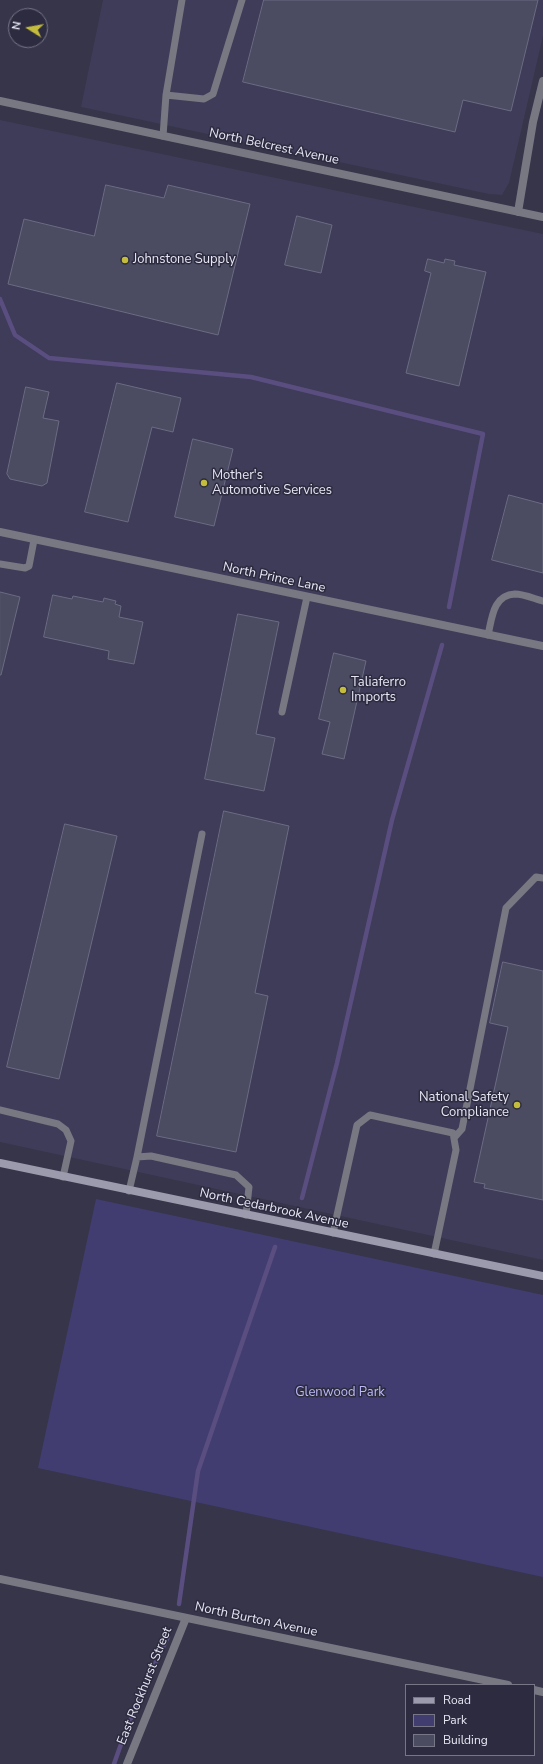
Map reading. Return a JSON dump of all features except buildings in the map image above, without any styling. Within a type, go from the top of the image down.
[{"type":"street","points":[[518,212],[533,122],[543,80]]},
{"type":"street","name":"North Belcrest Avenue","points":[[0,101],[543,217]]},
{"type":"street","name":"North Prince Lane","points":[[0,532],[543,646]]},
{"type":"street","name":"North Cedarbrook Avenue","points":[[0,1163],[543,1276]]},
{"type":"street","name":"North Burton Avenue","points":[[0,1579],[503,1684]]},
{"type":"street","name":"East Rockhurst Street","points":[[127,1764],[186,1618]]},
{"type":"lane","points":[[163,136],[166,95],[182,0]]},
{"type":"lane","points":[[166,95],[204,99],[213,94],[242,0]]},
{"type":"lane","points":[[0,564],[25,568],[29,566],[34,540]]},
{"type":"lane","points":[[488,635],[495,606],[500,598],[515,594],[543,602]]},
{"type":"lane","points":[[282,712],[307,597]]},
{"type":"lane","points":[[129,1191],[202,834]]},
{"type":"lane","points":[[454,1138],[462,1128],[506,908],[536,877],[543,878]]},
{"type":"lane","points":[[0,1110],[58,1124],[66,1130],[71,1140],[63,1177]]},
{"type":"lane","points":[[334,1233],[358,1125],[370,1115],[453,1133],[456,1150],[434,1254]]},
{"type":"lane","points":[[137,1157],[150,1156],[236,1175],[250,1187],[246,1215]]},
{"type":"shaded area","points":[[103,0],[543,0],[543,36],[509,183],[502,195],[489,194],[81,107]]},
{"type":"shaded area","points":[[0,120],[543,234],[543,1260],[0,1142]]},
{"type":"green space","name":"Glenwood Park","points":[[96,1199],[543,1295],[543,1577],[38,1468]]},
{"type":"waterway","points":[[0,299],[15,335],[49,358],[251,377],[483,434],[449,607]]},
{"type":"waterway","points":[[302,1198],[337,1063],[392,820],[442,645]]},
{"type":"waterway","points":[[179,1604],[198,1471],[275,1247]]},
{"type":"waterway","points":[[114,1764],[139,1700],[168,1637]]},
{"type":"place","name":"Johnstone Supply","points":[[125,260]]},
{"type":"place","name":"Mother's Automotive Services","points":[[204,483]]},
{"type":"place","name":"Taliaferro Imports","points":[[343,690]]},
{"type":"place","name":"National Safety Compliance","points":[[517,1105]]}]
